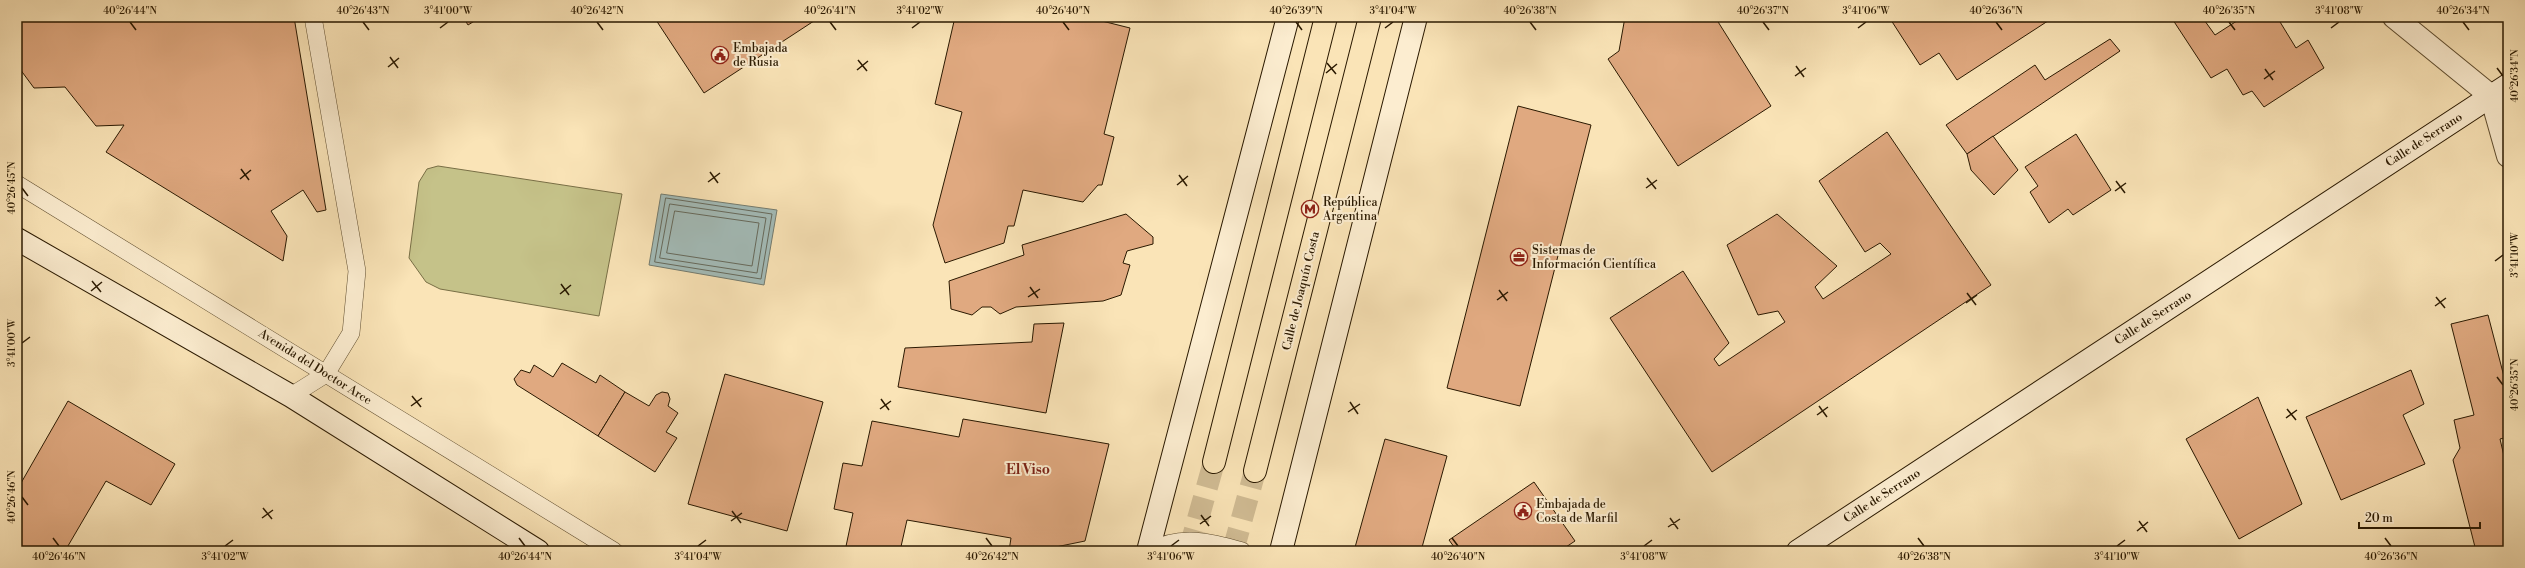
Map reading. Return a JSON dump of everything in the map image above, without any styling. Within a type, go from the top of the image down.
[{"type":"main road","points":[[1214,462],[1326,17]]},
{"type":"main road","name":"Calle de Joaquín Costa","points":[[1255,471],[1370,17]]},
{"type":"street","points":[[1149,551],[1288,17]]},
{"type":"street","points":[[1281,551],[1416,17]]},
{"type":"street","points":[[2394,17],[2500,91],[2508,156]]},
{"type":"street","name":"Calle de Serrano","points":[[1798,551],[2500,91]]},
{"type":"street","points":[[17,239],[291,396],[538,551]]},
{"type":"lane","points":[[291,396],[326,374],[351,333],[357,270],[313,17]]},
{"type":"lane","name":"Avenida del Doctor Arce","points":[[17,184],[614,551]]},
{"type":"lane","points":[[1149,551],[1164,543],[1180,540],[1212,542],[1242,551]]},
{"type":"shaded area","points":[[438,166],[622,194],[599,316],[440,289],[426,282],[409,258],[419,182],[427,169]]},
{"type":"water","points":[[661,194],[777,210],[764,285],[649,265]]},
{"type":"building","points":[[17,17],[294,17],[326,210],[317,212],[303,190],[271,211],[287,236],[283,261],[106,152],[124,125],[96,126],[65,87],[34,88],[17,65]]},
{"type":"building","points":[[463,17],[481,17],[468,25]]},
{"type":"building","name":"Embajada de Rusia","points":[[654,17],[820,17],[704,93]]},
{"type":"building","points":[[955,17],[1086,17],[1130,28],[1104,134],[1114,137],[1102,185],[1098,185],[1083,202],[1023,190],[1014,226],[1008,226],[1004,243],[945,263],[933,225],[962,112],[935,104]]},
{"type":"building","points":[[1625,17],[1715,17],[1771,106],[1678,166],[1608,59],[1619,51]]},
{"type":"building","points":[[1889,17],[2054,17],[1957,80],[1939,53],[1920,65]]},
{"type":"building","points":[[2171,17],[2202,17],[2215,35],[2243,17],[2277,17],[2296,48],[2308,40],[2324,68],[2264,107],[2252,91],[2243,95],[2227,69],[2211,78]]},
{"type":"building","points":[[2110,39],[2120,51],[1967,154],[1946,125],[2035,65],[2045,80]]},
{"type":"building","name":"Sistemas de Información Científica","points":[[1518,106],[1591,125],[1520,406],[1447,388]]},
{"type":"building","points":[[1887,132],[1991,285],[1712,472],[1610,318],[1683,271],[1729,343],[1714,359],[1719,366],[1785,322],[1778,311],[1758,315],[1727,245],[1777,214],[1837,266],[1815,287],[1823,299],[1891,254],[1880,243],[1865,252],[1819,181]]},
{"type":"building","points":[[2076,134],[2111,190],[2073,215],[2068,209],[2049,223],[2030,192],[2038,186],[2025,167]]},
{"type":"building","points":[[1993,136],[2018,170],[1994,195],[1971,170],[1967,154]]},
{"type":"building","points":[[1126,214],[1153,237],[1153,244],[1127,251],[1123,263],[1130,265],[1121,295],[1103,301],[1016,307],[1000,314],[991,307],[982,307],[972,315],[951,309],[949,281],[1024,255],[1022,245]]},
{"type":"building","points":[[2488,315],[2508,392],[2508,437],[2500,439],[2508,473],[2508,551],[2476,551],[2453,460],[2460,448],[2454,420],[2474,415],[2451,324]]},
{"type":"building","points":[[1064,323],[1046,413],[898,387],[905,348],[1032,342],[1034,324]]},
{"type":"building","points":[[562,363],[596,383],[600,375],[625,392],[598,436],[517,385],[514,379],[521,370],[530,373],[534,365],[553,377]]},
{"type":"building","points":[[2411,370],[2424,404],[2403,415],[2425,464],[2341,500],[2306,417]]},
{"type":"building","points":[[725,374],[823,402],[787,531],[688,504]]},
{"type":"building","points":[[625,392],[649,406],[656,395],[662,392],[668,393],[670,399],[668,406],[678,413],[666,432],[677,438],[655,472],[598,436]]},
{"type":"building","points":[[2258,397],[2302,504],[2239,539],[2186,439]]},
{"type":"building","points":[[68,401],[175,464],[151,505],[106,481],[65,551],[17,551],[17,490]]},
{"type":"building","points":[[963,419],[1109,444],[1085,541],[1036,551],[1009,551],[1011,538],[907,520],[900,551],[845,551],[853,513],[834,509],[843,463],[862,466],[872,421],[959,437]]},
{"type":"building","points":[[1385,439],[1447,456],[1421,551],[1354,551]]},
{"type":"building","name":"Embajada de Costa de Marfil","points":[[1534,482],[1575,541],[1560,551],[1457,551],[1449,540]]},
{"type":"tunnel","points":[[1189,551],[1214,462]]},
{"type":"tunnel","points":[[1233,551],[1255,471]]},
{"type":"place","name":"Embajada de Rusia","points":[[720,55]]},
{"type":"place","name":"República Argentina","points":[[1310,209]]},
{"type":"place","name":"Sistemas de Información Científica","points":[[1519,257]]},
{"type":"place","name":"Embajada de Costa de Marfil","points":[[1523,511]]},
{"type":"district","name":"El Viso","points":[[1028,470]]}]
